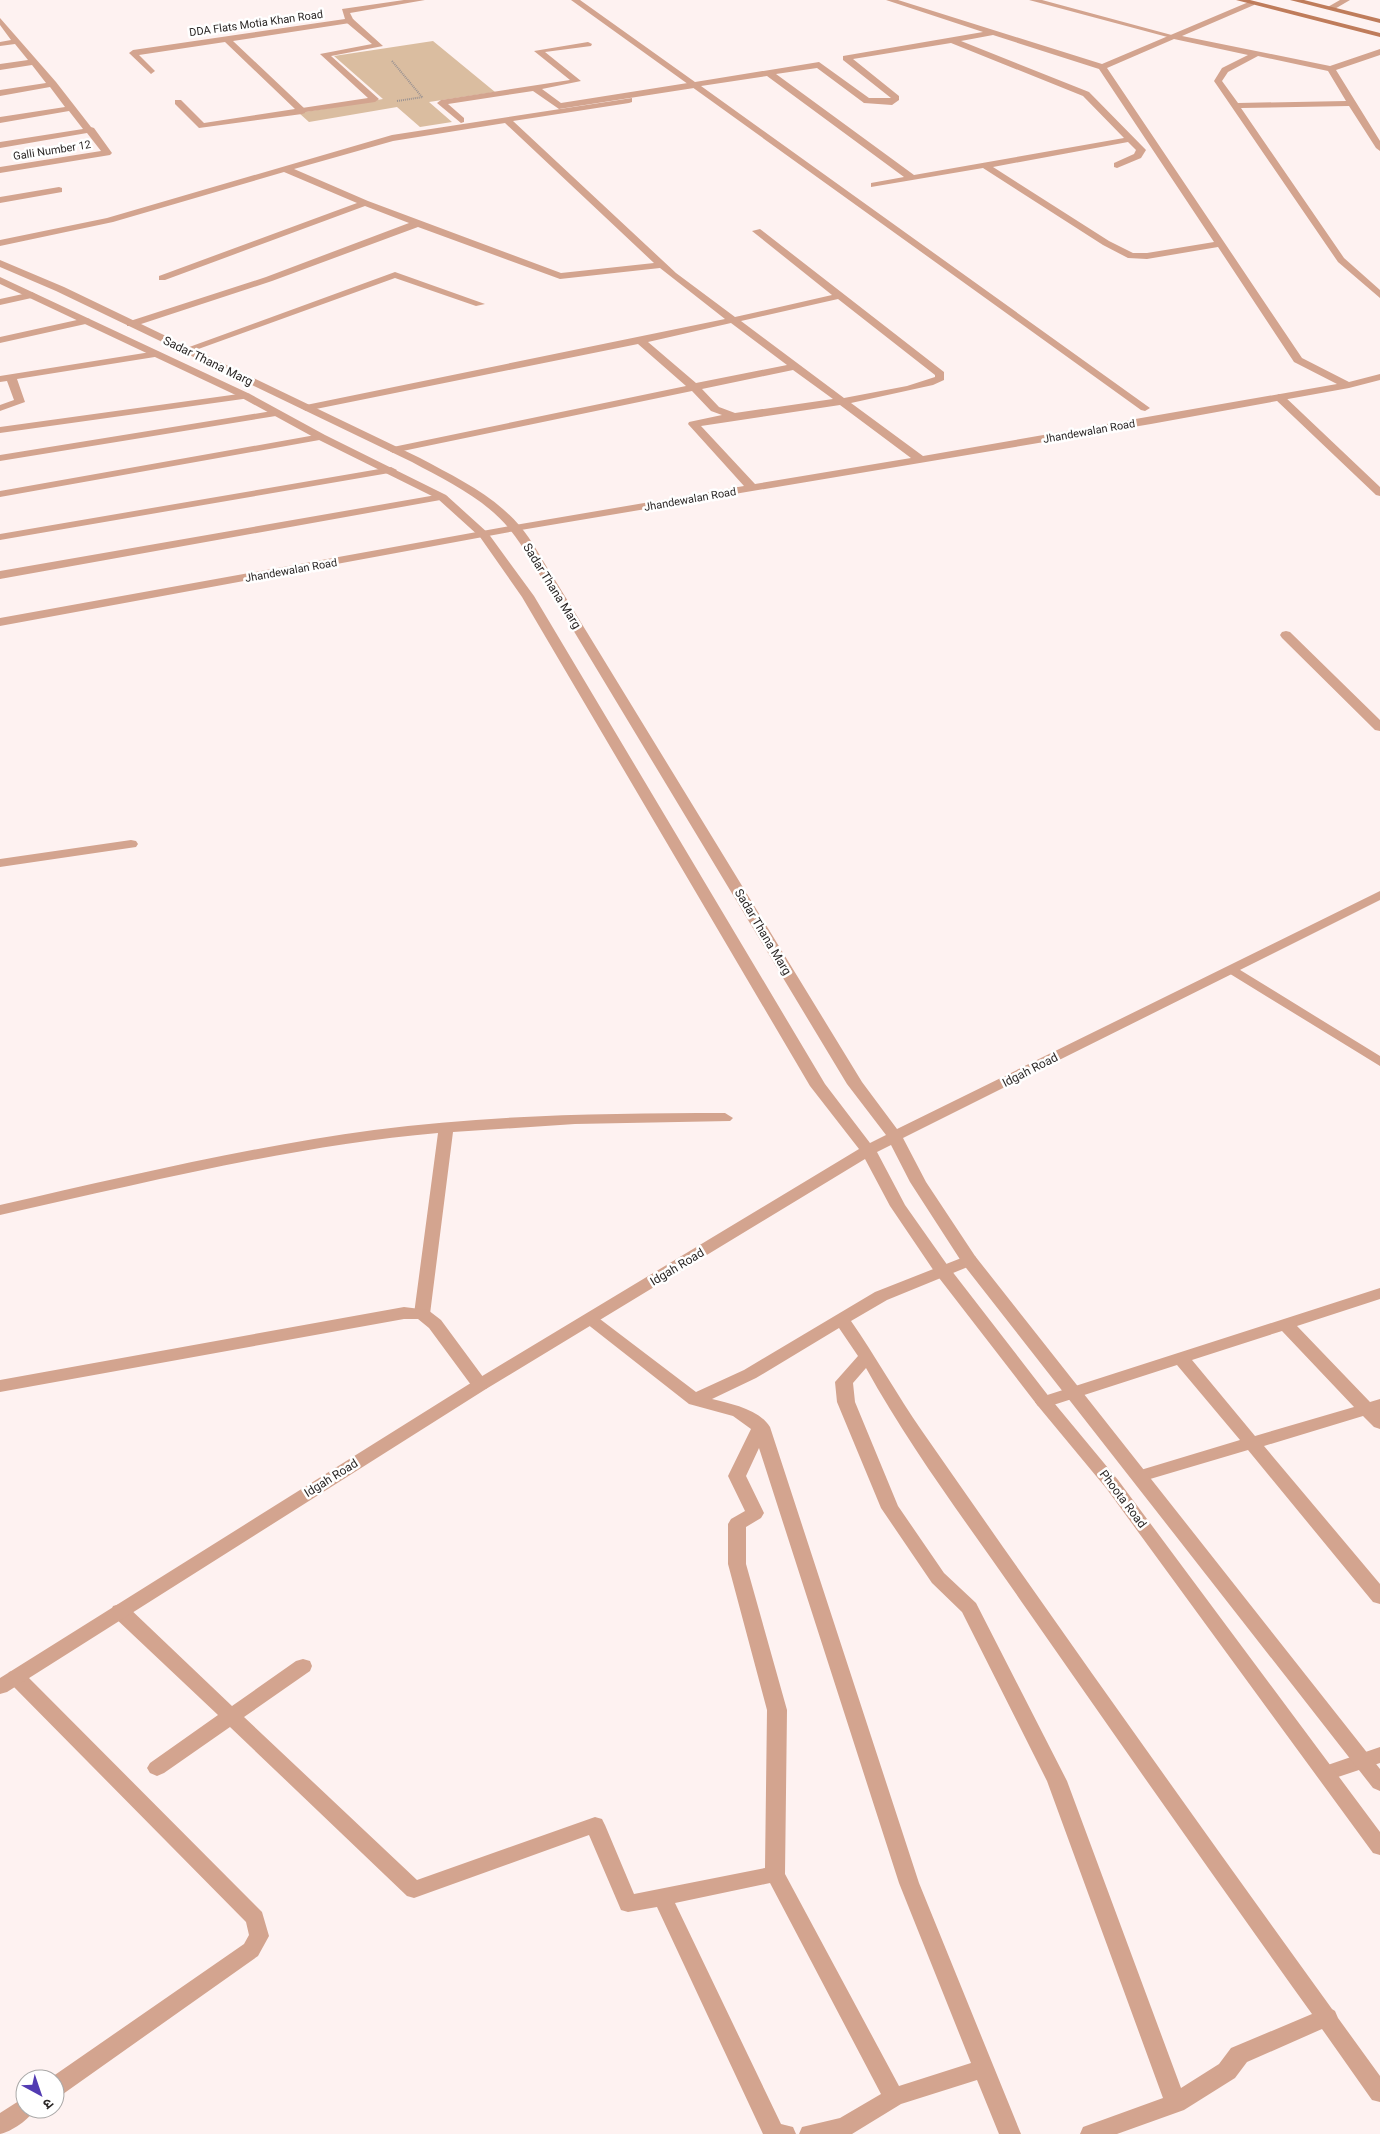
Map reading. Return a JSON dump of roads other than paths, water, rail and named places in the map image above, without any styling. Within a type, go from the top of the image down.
[{"type":"main road","points":[[1240,0],[1380,35]]},
{"type":"main road","points":[[1294,0],[1380,21]]},
{"type":"street","points":[[178,102],[202,126],[375,99],[324,54],[380,47],[350,21],[345,12],[421,0]]},
{"type":"street","points":[[575,0],[1145,408]]},
{"type":"street","points":[[890,0],[1102,67],[1298,360],[1349,385]]},
{"type":"street","points":[[1033,0],[1175,37],[1331,69],[1380,52]]},
{"type":"street","points":[[1330,8],[1346,0]]},
{"type":"street","points":[[1102,67],[1251,3]]},
{"type":"street","points":[[0,20],[91,130]]},
{"type":"street","name":"DDA Flats Motia Khan Road","points":[[151,71],[134,53],[350,21]]},
{"type":"street","points":[[535,88],[559,106],[819,65],[867,101],[892,102],[896,98],[846,58],[992,33]]},
{"type":"street","points":[[227,39],[302,111]]},
{"type":"street","points":[[952,40],[1086,94],[1141,150],[1138,156],[1118,164]]},
{"type":"street","points":[[0,44],[17,41]]},
{"type":"street","points":[[461,120],[441,103],[577,81],[538,51],[588,44]]},
{"type":"street","points":[[1256,54],[1225,70],[1218,81],[1341,260],[1377,290]]},
{"type":"street","points":[[0,67],[34,62]]},
{"type":"street","points":[[1331,69],[1380,148]]},
{"type":"street","points":[[769,73],[912,178]]},
{"type":"street","points":[[0,92],[53,84]]},
{"type":"street","points":[[0,243],[73,229],[287,170],[392,138],[629,100]]},
{"type":"street","points":[[1235,106],[1352,104]]},
{"type":"street","points":[[0,120],[72,108]]},
{"type":"street","points":[[506,119],[662,265],[920,460]]},
{"type":"street","points":[[0,145],[91,130]]},
{"type":"street","name":"Galli Number 12","points":[[0,170],[107,153],[91,130]]},
{"type":"street","points":[[874,185],[1132,139]]},
{"type":"street","points":[[984,165],[1106,243],[1131,256],[1148,256],[1221,244]]},
{"type":"street","points":[[287,170],[365,203],[560,276],[662,265]]},
{"type":"street","points":[[0,200],[59,190]]},
{"type":"street","points":[[162,278],[365,203]]},
{"type":"street","points":[[131,324],[269,279],[418,223]]},
{"type":"street","points":[[752,488],[693,424],[734,416],[747,416],[842,401],[923,386],[937,382],[940,378],[940,374],[757,231]]},
{"type":"street","name":"Sadar Thana Marg","points":[[0,263],[60,289],[472,490],[515,528],[554,588],[855,1084],[895,1137]]},
{"type":"street","points":[[186,350],[395,275],[480,304]]},
{"type":"street","name":"Sadar Thana Marg","points":[[0,280],[246,396],[321,437],[391,470],[442,497],[484,535],[528,596],[818,1086],[868,1150]]},
{"type":"street","points":[[0,302],[32,295]]},
{"type":"street","points":[[306,408],[640,341],[840,296]]},
{"type":"street","points":[[0,340],[86,321]]},
{"type":"street","points":[[640,341],[694,387],[715,409],[734,416]]},
{"type":"street","points":[[0,408],[20,402],[5,378],[156,354]]},
{"type":"street","points":[[393,450],[795,366]]},
{"type":"street","name":"Jhandewalan Road","points":[[0,622],[515,528],[920,460],[1349,385],[1380,377]]},
{"type":"street","points":[[0,430],[246,396]]},
{"type":"street","points":[[1279,397],[1380,493]]},
{"type":"street","points":[[0,458],[278,413]]},
{"type":"street","points":[[0,494],[321,437]]},
{"type":"street","points":[[0,537],[391,470]]},
{"type":"street","points":[[0,575],[442,497]]},
{"type":"street","points":[[1286,635],[1380,727]]},
{"type":"street","points":[[0,863],[132,844]]},
{"type":"street","name":"Idgah Road","points":[[8,1682],[480,1385],[868,1150],[1380,895]]},
{"type":"street","points":[[1232,969],[1380,1062]]},
{"type":"street","points":[[0,1210],[208,1163],[327,1142],[532,1120],[725,1118]]},
{"type":"street","points":[[422,1314],[446,1128]]},
{"type":"street","points":[[895,1137],[918,1182],[969,1260],[1140,1476],[1372,1758],[1380,1783]]},
{"type":"street","name":"Phoota Road","points":[[868,1150],[894,1200],[942,1270],[1044,1402],[1112,1484],[1380,1847]]},
{"type":"street","points":[[695,1400],[750,1374],[882,1296],[969,1260]]},
{"type":"street","points":[[1044,1402],[1380,1293]]},
{"type":"street","points":[[0,1386],[404,1313],[422,1314],[435,1324],[480,1385]]},
{"type":"street","points":[[841,1319],[866,1356],[896,1407],[982,1532],[1167,1796],[1328,2017],[1380,2093]]},
{"type":"street","points":[[590,1320],[695,1400],[739,1412],[761,1427],[909,1883],[1010,2134]]},
{"type":"street","points":[[1285,1324],[1374,1407],[1380,1423]]},
{"type":"street","points":[[866,1356],[844,1382],[846,1402],[890,1508],[938,1578],[969,1608],[1057,1781],[1176,2103]]},
{"type":"street","points":[[1180,1358],[1250,1444],[1380,1597]]},
{"type":"street","points":[[1140,1476],[1374,1407]]},
{"type":"street","points":[[761,1427],[737,1476],[755,1513],[737,1524],[737,1564],[777,1710],[775,1874],[894,2097]]},
{"type":"street","points":[[120,1611],[414,1890],[594,1825],[628,1904],[775,1874]]},
{"type":"street","points":[[157,1768],[230,1715],[303,1666]]},
{"type":"street","points":[[8,1682],[255,1918],[259,1936],[251,1950],[65,2080]]},
{"type":"street","points":[[1326,1773],[1372,1758]]},
{"type":"street","points":[[664,1898],[774,2133],[785,2134]]},
{"type":"street","points":[[1091,2134],[1176,2103],[1227,2070],[1238,2055],[1328,2017]]},
{"type":"street","points":[[810,2134],[844,2127],[894,2097],[983,2069]]},
{"type":"street","points":[[0,2125],[15,2115]]}]
